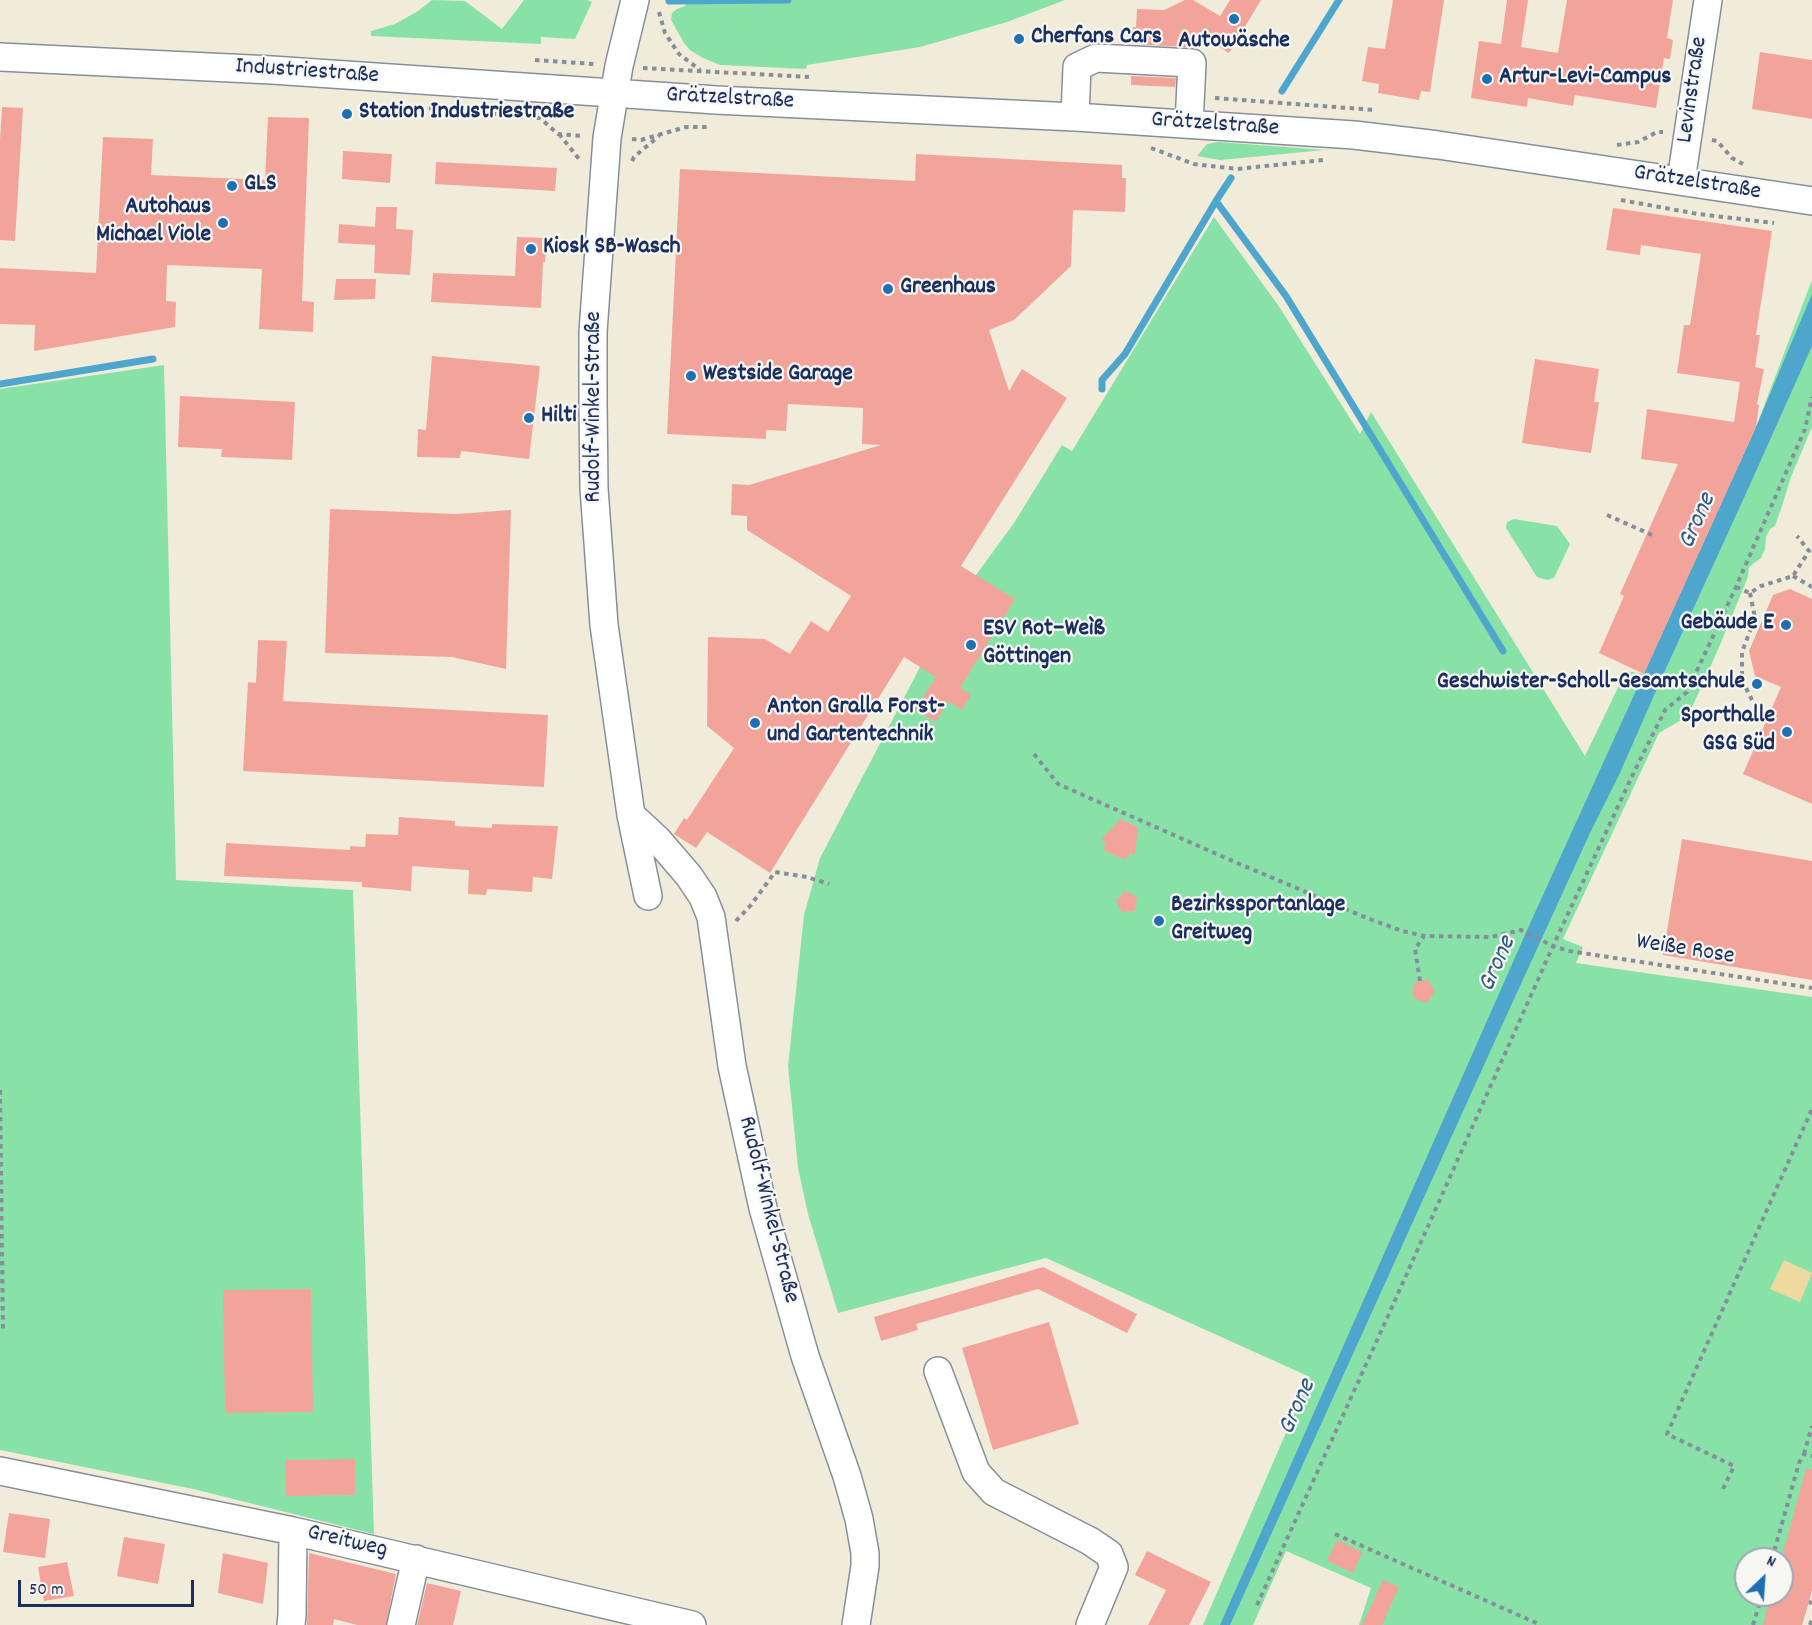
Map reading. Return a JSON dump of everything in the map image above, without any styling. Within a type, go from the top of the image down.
[{"type":"street","name":"Levinstraße","points":[[1681,181],[1708,0]]},
{"type":"street","name":"Rudolf-Winkel-Straße","points":[[647,4],[614,93],[607,138],[593,332],[592,402],[594,488],[604,625],[631,815],[648,896]]},
{"type":"street","name":"Industriestraße","points":[[0,57],[272,70],[614,93]]},
{"type":"street","points":[[1075,117],[1077,67],[1096,58],[1192,63],[1189,124]]},
{"type":"street","name":"Grätzelstraße","points":[[614,93],[1075,117],[1354,135],[1438,145],[1812,201]]},
{"type":"street","name":"Rudolf-Winkel-Straße","points":[[631,815],[658,840],[689,876],[703,897],[712,924],[732,1066],[763,1208],[805,1356],[847,1476],[859,1519],[865,1566],[856,1625]]},
{"type":"street","points":[[938,1371],[976,1472],[994,1492],[1090,1541],[1109,1554],[1114,1567],[1090,1625]]},
{"type":"street","name":"Greitweg","points":[[0,1471],[293,1531],[416,1559],[620,1617],[692,1625]]},
{"type":"street","points":[[291,1625],[293,1531]]},
{"type":"street","points":[[401,1625],[416,1559]]},
{"type":"path","points":[[647,4],[679,54],[701,70]]},
{"type":"path","points":[[607,138],[641,140],[686,127],[715,127]]},
{"type":"path","points":[[628,167],[634,157],[661,134]]},
{"type":"path","points":[[1149,148],[1194,164],[1237,169],[1331,159]]},
{"type":"path","points":[[1617,200],[1698,214],[1778,224]]},
{"type":"path","points":[[1257,1605],[1553,946],[1634,772],[1665,710],[1687,692],[1736,587],[1805,429],[1812,397]]},
{"type":"path","points":[[1805,429],[1812,431]]},
{"type":"path","points":[[1607,515],[1652,535]]},
{"type":"path","points":[[1749,593],[1761,586],[1793,576],[1809,551],[1797,536]]},
{"type":"path","points":[[1793,576],[1812,587]]},
{"type":"path","points":[[1736,587],[1749,593]]},
{"type":"path","points":[[1749,593],[1755,618],[1742,652],[1742,681],[1752,700]]},
{"type":"path","points":[[1034,754],[1058,784],[1367,918],[1402,931],[1424,936],[1414,949],[1420,981]]},
{"type":"path","points":[[712,924],[734,923],[751,905],[775,872],[807,877],[829,884]]},
{"type":"path","name":"Weiße Rose","points":[[1424,936],[1491,937],[1521,930],[1553,946],[1569,951],[1812,988]]},
{"type":"path","points":[[0,1090],[2,1331]]},
{"type":"path","points":[[1723,1489],[1734,1466],[1667,1434],[1812,1109]]},
{"type":"path","points":[[1775,1547],[1812,1426]]},
{"type":"path","points":[[1804,1454],[1812,1456]]},
{"type":"path","points":[[1335,1534],[1541,1625]]},
{"type":"path","points":[[1753,1625],[1758,1607]]},
{"type":"path","points":[[1810,1625],[1812,1619]]},
{"type":"green space","points":[[432,0],[465,1],[502,29],[524,0],[587,0],[592,2],[575,39],[541,37],[541,44],[371,36],[371,31],[395,24]]},
{"type":"green space","points":[[688,0],[1065,0],[1007,22],[920,47],[807,65],[806,69],[720,65],[703,58],[684,43],[671,20],[672,13],[685,6]]},
{"type":"green space","points":[[1218,142],[1325,150],[1220,160],[1197,156],[1207,144]]},
{"type":"green space","name":"Bezirkssportanlage Greitweg","points":[[1214,217],[1278,305],[1360,434],[1371,412],[1585,756],[1626,671],[1644,674],[1756,427],[1812,280],[1812,427],[1791,477],[1775,526],[1770,529],[1766,537],[1765,549],[1761,558],[1749,567],[1748,577],[1688,716],[1659,733],[1563,939],[1583,947],[1576,963],[1812,997],[1812,1589],[1802,1625],[1359,1625],[1371,1588],[1286,1551],[1253,1625],[1203,1625],[1310,1377],[1046,1258],[838,1313],[808,1214],[798,1168],[788,1066],[804,915],[820,858],[930,648],[976,575],[1014,523],[1062,445],[1072,451]]},
{"type":"green space","points":[[164,365],[176,880],[353,890],[374,1534],[193,1489],[0,1450],[0,389]]},
{"type":"green space","points":[[1514,519],[1557,526],[1570,544],[1554,578],[1547,580],[1537,577],[1506,528],[1507,522]]},
{"type":"sand","points":[[1784,1260],[1812,1273],[1800,1302],[1770,1289]]},
{"type":"water","points":[[1812,294],[1812,346],[1619,775],[1590,833],[1230,1625],[1220,1625],[1528,928],[1756,427]]},
{"type":"building","points":[[1185,0],[1193,0],[1220,16],[1230,0],[1261,0],[1229,53],[1194,32],[1186,47],[1132,44],[1137,9],[1164,10]]},
{"type":"building","points":[[1393,0],[1444,0],[1430,92],[1421,91],[1419,100],[1378,93],[1379,84],[1362,81],[1368,47],[1385,49]]},
{"type":"building","points":[[1507,0],[1528,0],[1521,47],[1558,53],[1567,0],[1673,0],[1667,38],[1673,40],[1670,59],[1664,58],[1656,108],[1575,95],[1573,106],[1528,98],[1527,107],[1471,98],[1479,41],[1501,44]]},
{"type":"building","points":[[1760,52],[1812,60],[1812,119],[1752,109]]},
{"type":"building","points":[[1131,76],[1176,78],[1175,87],[1131,85]]},
{"type":"building","points":[[2,107],[23,108],[15,241],[0,240]]},
{"type":"building","points":[[268,117],[309,118],[302,301],[314,302],[313,332],[259,329],[262,269],[167,265],[166,301],[176,302],[175,327],[34,351],[35,325],[0,324],[0,268],[96,273],[103,137],[153,139],[151,175],[265,180]]},
{"type":"building","points":[[343,151],[392,154],[390,183],[342,179]]},
{"type":"building","points":[[916,154],[1122,165],[1122,178],[1126,178],[1125,212],[1073,210],[1071,266],[1014,320],[989,330],[1009,391],[1022,369],[1067,398],[961,566],[1015,599],[960,688],[971,695],[962,710],[948,701],[936,722],[915,710],[936,677],[904,657],[770,873],[707,832],[696,848],[674,834],[684,818],[687,820],[734,748],[707,726],[708,637],[765,639],[790,654],[811,621],[828,632],[851,596],[747,530],[747,516],[731,515],[732,484],[749,485],[881,445],[862,444],[863,408],[788,404],[786,431],[766,430],[766,439],[667,434],[680,169],[915,181]]},
{"type":"building","points":[[436,162],[557,168],[555,191],[435,184]]},
{"type":"building","points":[[376,207],[397,207],[396,229],[413,230],[410,275],[374,273],[375,245],[338,243],[339,224],[375,227]]},
{"type":"building","points":[[1613,208],[1772,231],[1756,335],[1760,335],[1755,367],[1764,369],[1757,404],[1759,405],[1756,427],[1644,674],[1599,653],[1624,596],[1620,594],[1678,464],[1641,459],[1647,409],[1734,422],[1740,382],[1677,373],[1684,325],[1690,325],[1701,254],[1641,245],[1640,255],[1606,250]]},
{"type":"building","points":[[517,237],[547,238],[545,262],[543,262],[541,308],[431,302],[433,273],[515,276]]},
{"type":"building","points":[[336,279],[376,279],[375,299],[334,300]]},
{"type":"building","points":[[432,356],[540,366],[529,459],[461,451],[460,458],[417,457],[418,429],[426,430]]},
{"type":"building","points":[[1535,359],[1599,369],[1594,402],[1599,402],[1591,453],[1522,443]]},
{"type":"building","points":[[180,396],[295,402],[292,460],[221,457],[222,449],[178,447]]},
{"type":"building","points":[[330,509],[456,514],[511,510],[506,669],[452,657],[325,653]]},
{"type":"building","points":[[1790,589],[1812,599],[1812,804],[1743,774],[1781,687],[1755,676],[1749,651],[1773,595]]},
{"type":"building","points":[[258,640],[287,641],[283,701],[548,715],[544,787],[243,771],[248,682],[256,683]]},
{"type":"building","points":[[399,817],[455,821],[455,826],[492,828],[492,824],[558,826],[552,879],[533,877],[532,892],[487,889],[486,895],[468,894],[469,870],[412,866],[411,891],[362,887],[362,882],[224,876],[226,843],[350,850],[350,846],[365,847],[366,834],[398,835]]},
{"type":"building","points":[[1120,819],[1138,827],[1135,855],[1130,853],[1126,860],[1103,850],[1106,842],[1101,840]]},
{"type":"building","points":[[1682,839],[1812,861],[1812,980],[1663,955]]},
{"type":"building","points":[[1125,891],[1137,897],[1135,911],[1122,912],[1116,901]]},
{"type":"building","points":[[1427,979],[1435,991],[1427,1003],[1413,998],[1413,984]]},
{"type":"building","points":[[1043,1267],[1137,1314],[1127,1333],[1038,1289],[916,1324],[918,1330],[881,1341],[874,1317]]},
{"type":"building","points":[[311,1289],[313,1412],[225,1413],[223,1290]]},
{"type":"building","points":[[1049,1322],[1079,1424],[993,1450],[962,1348]]},
{"type":"building","points":[[355,1459],[355,1495],[286,1496],[285,1460]]},
{"type":"building","points":[[1806,1469],[1812,1469],[1812,1589],[1802,1625],[1763,1625],[1768,1607],[1794,1607],[1794,1547],[1784,1547]]},
{"type":"building","points":[[9,1513],[50,1519],[45,1558],[3,1552]]},
{"type":"building","points":[[124,1537],[165,1544],[158,1584],[117,1576]]},
{"type":"building","points":[[1337,1540],[1362,1552],[1353,1573],[1327,1561]]},
{"type":"building","points":[[1147,1551],[1211,1582],[1189,1625],[1148,1625],[1166,1590],[1135,1575]]},
{"type":"building","points":[[223,1553],[268,1563],[263,1604],[218,1593]]},
{"type":"building","points":[[309,1553],[396,1574],[386,1625],[357,1625],[334,1619],[333,1625],[307,1625]]},
{"type":"building","points":[[67,1562],[74,1596],[44,1601],[38,1567]]},
{"type":"building","points":[[1383,1580],[1399,1587],[1382,1625],[1362,1625]]},
{"type":"building","points":[[427,1583],[461,1591],[453,1625],[417,1625]]},
{"type":"waterway","points":[[669,1],[788,0]]},
{"type":"waterway","points":[[1282,91],[1339,0]]},
{"type":"waterway","points":[[1231,178],[1216,201],[1286,296],[1503,651]]},
{"type":"waterway","points":[[1102,389],[1102,380],[1125,354],[1216,201]]},
{"type":"waterway","points":[[0,384],[153,359]]},
{"type":"place","name":"Autowäsche","points":[[1234,19]]},
{"type":"place","name":"Cherfans Cars","points":[[1019,39]]},
{"type":"place","name":"Artur-Levi-Campus","points":[[1487,79]]},
{"type":"place","name":"Station Industriestraße","points":[[347,114]]},
{"type":"place","name":"GLS","points":[[232,186]]},
{"type":"place","name":"Autohaus Michael Viole","points":[[223,223]]},
{"type":"place","name":"Kiosk SB-Wasch","points":[[531,249]]},
{"type":"place","name":"Greenhaus","points":[[888,289]]},
{"type":"place","name":"Westside Garage","points":[[691,376]]},
{"type":"place","name":"Hilti","points":[[529,418]]},
{"type":"place","name":"Gebäude E","points":[[1786,625]]},
{"type":"place","name":"ESV Rot–Weìß Göttingen","points":[[971,645]]},
{"type":"place","name":"Geschwister-Scholl-Gesamtschule","points":[[1757,684]]},
{"type":"place","name":"Anton Gralla Forst- und Gartentechnik","points":[[755,723]]},
{"type":"place","name":"Sporthalle GSG Süd","points":[[1787,732]]},
{"type":"place","name":"Bezirkssportanlage Greitweg","points":[[1159,921]]},
{"type":"water label","name":"Grone","points":[[1699,522]]},
{"type":"water label","name":"Grone","points":[[1499,965]]},
{"type":"water label","name":"Grone","points":[[1299,1408]]}]
